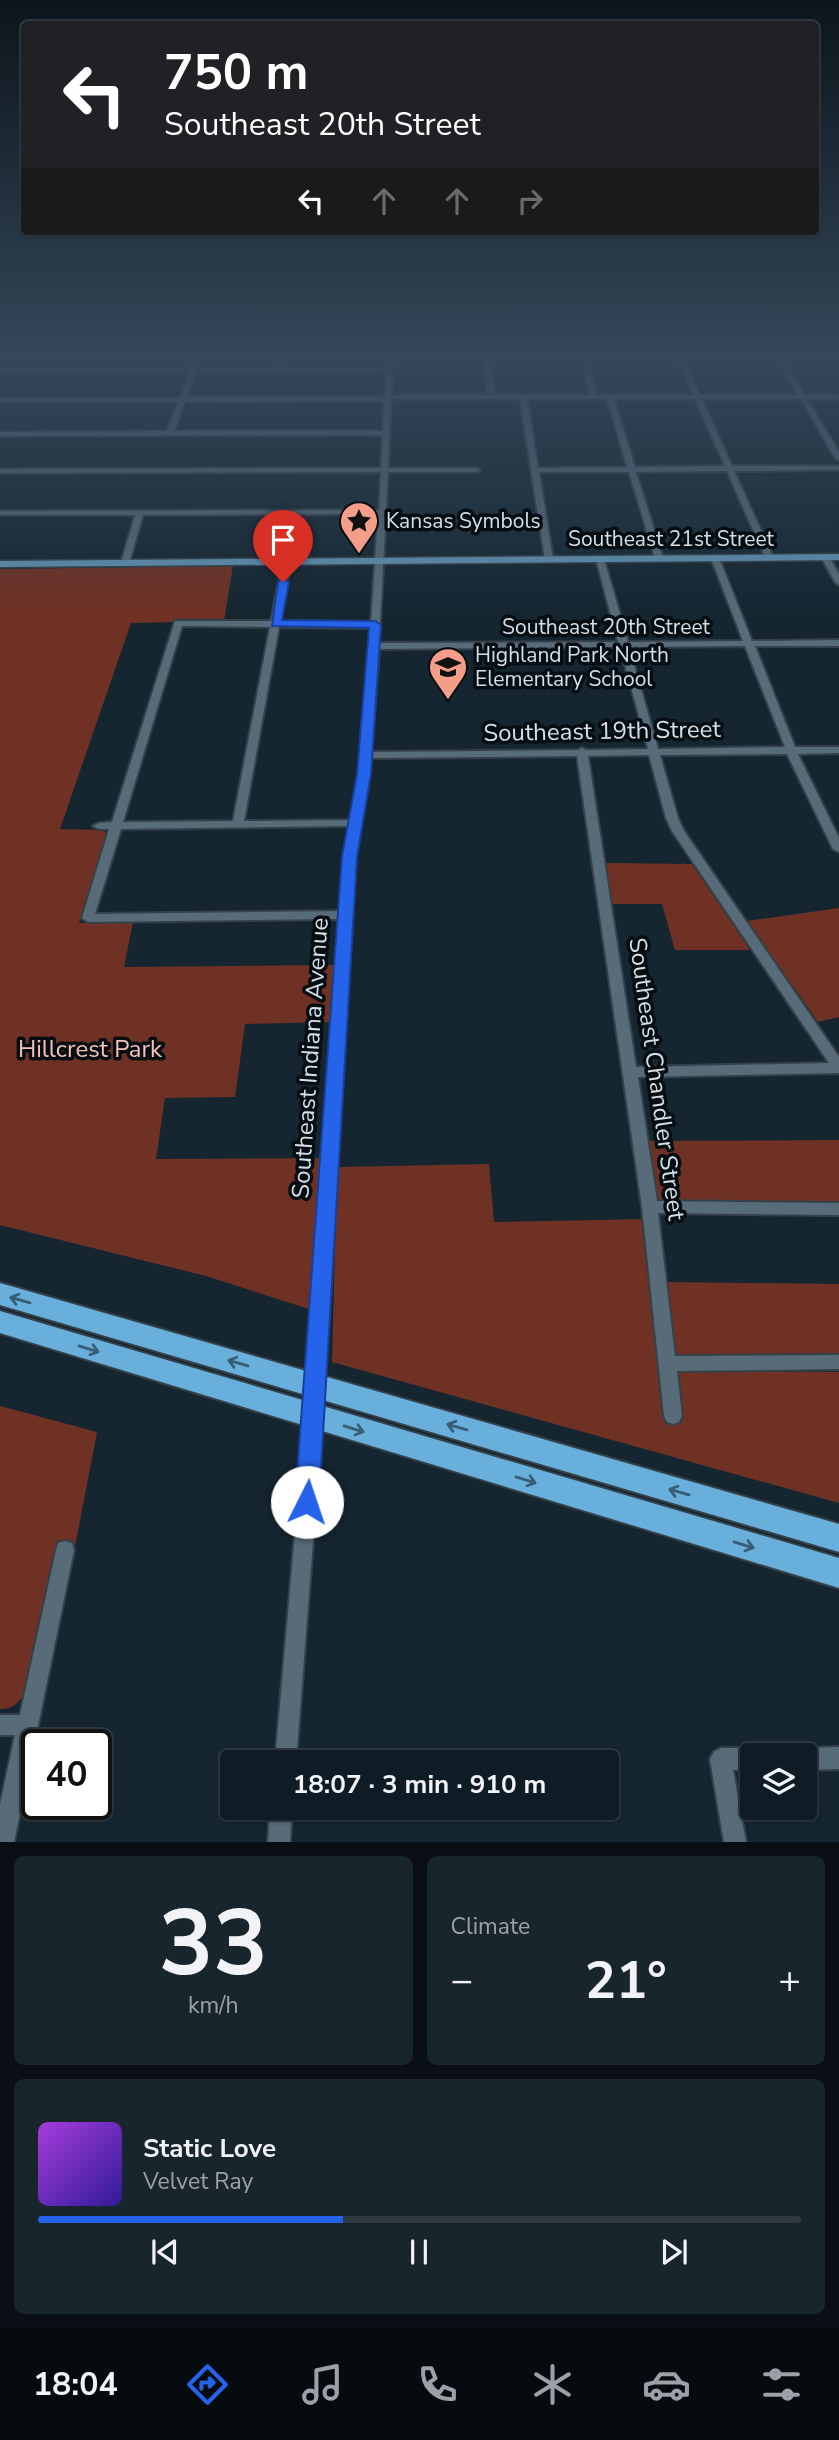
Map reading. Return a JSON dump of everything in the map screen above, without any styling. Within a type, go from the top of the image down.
[{"type":"highway","points":[[0,1294],[839,1538]]},
{"type":"highway","points":[[0,1322],[839,1573]]},
{"type":"main road","name":"Southeast 21st Street","points":[[0,564],[839,557]]},
{"type":"street","name":"Southeast Indiana Avenue","points":[[286,1750],[309,1476],[345,915],[354,823],[366,755],[386,443]]},
{"type":"street","points":[[530,443],[549,559]]},
{"type":"street","points":[[624,443],[659,558]]},
{"type":"street","points":[[719,443],[769,557]]},
{"type":"street","points":[[830,443],[839,458]]},
{"type":"street","points":[[534,470],[839,468]]},
{"type":"street","points":[[0,471],[476,470]]},
{"type":"street","points":[[0,513],[383,512]]},
{"type":"street","points":[[125,563],[140,513]]},
{"type":"street","points":[[825,557],[839,582]]},
{"type":"street","points":[[715,558],[811,798],[839,849]]},
{"type":"street","points":[[600,559],[678,831],[839,1068]]},
{"type":"street","points":[[238,824],[287,561]]},
{"type":"street","points":[[345,915],[88,918],[178,623],[375,625]]},
{"type":"street","name":"Southeast 20th Street","points":[[374,646],[839,643]]},
{"type":"street","name":"Southeast 19th Street","points":[[366,755],[839,750]]},
{"type":"street","name":"Southeast Chandler Street","points":[[582,751],[650,1207],[673,1416]]},
{"type":"street","points":[[99,826],[354,823]]},
{"type":"street","points":[[631,1072],[839,1068]]},
{"type":"street","points":[[650,1207],[839,1209]]},
{"type":"street","points":[[668,1364],[839,1362]]},
{"type":"street","points":[[2,1842],[65,1550]]},
{"type":"street","points":[[0,1725],[27,1725]]},
{"type":"street","points":[[817,1759],[839,1758]]},
{"type":"street","points":[[735,1842],[721,1759],[740,1759]]},
{"type":"street","points":[[278,1842],[280,1820]]},
{"type":"green space","name":"Hillcrest Park","points":[[233,566],[224,621],[131,623],[60,829],[101,830],[108,834],[79,923],[133,922],[124,967],[338,965],[333,1022],[245,1024],[235,1097],[165,1098],[156,1159],[325,1158],[312,1310],[206,1276],[0,1225],[0,569]]},
{"type":"green space","points":[[605,863],[692,864],[750,950],[675,950],[662,904],[612,904]]},
{"type":"green space","points":[[839,908],[839,1017],[818,1022],[747,921]]},
{"type":"green space","points":[[839,1140],[839,1204],[661,1201],[654,1194],[647,1141]]},
{"type":"green space","points":[[489,1164],[494,1222],[646,1219],[651,1301],[660,1371],[839,1372],[839,1503],[332,1362],[337,1167]]},
{"type":"green space","points":[[667,1282],[839,1284],[839,1354],[675,1353]]},
{"type":"green space","points":[[0,1406],[97,1432],[73,1557],[52,1560],[23,1696],[13,1706],[0,1709]]},
{"type":"place","name":"Kansas Symbols","points":[[359,555]]},
{"type":"place","name":"Highland Park North Elementary School","points":[[448,701]]},
{"type":"route","points":[[283,582],[276,624],[375,625],[364,774],[349,857],[307,1502]]}]
